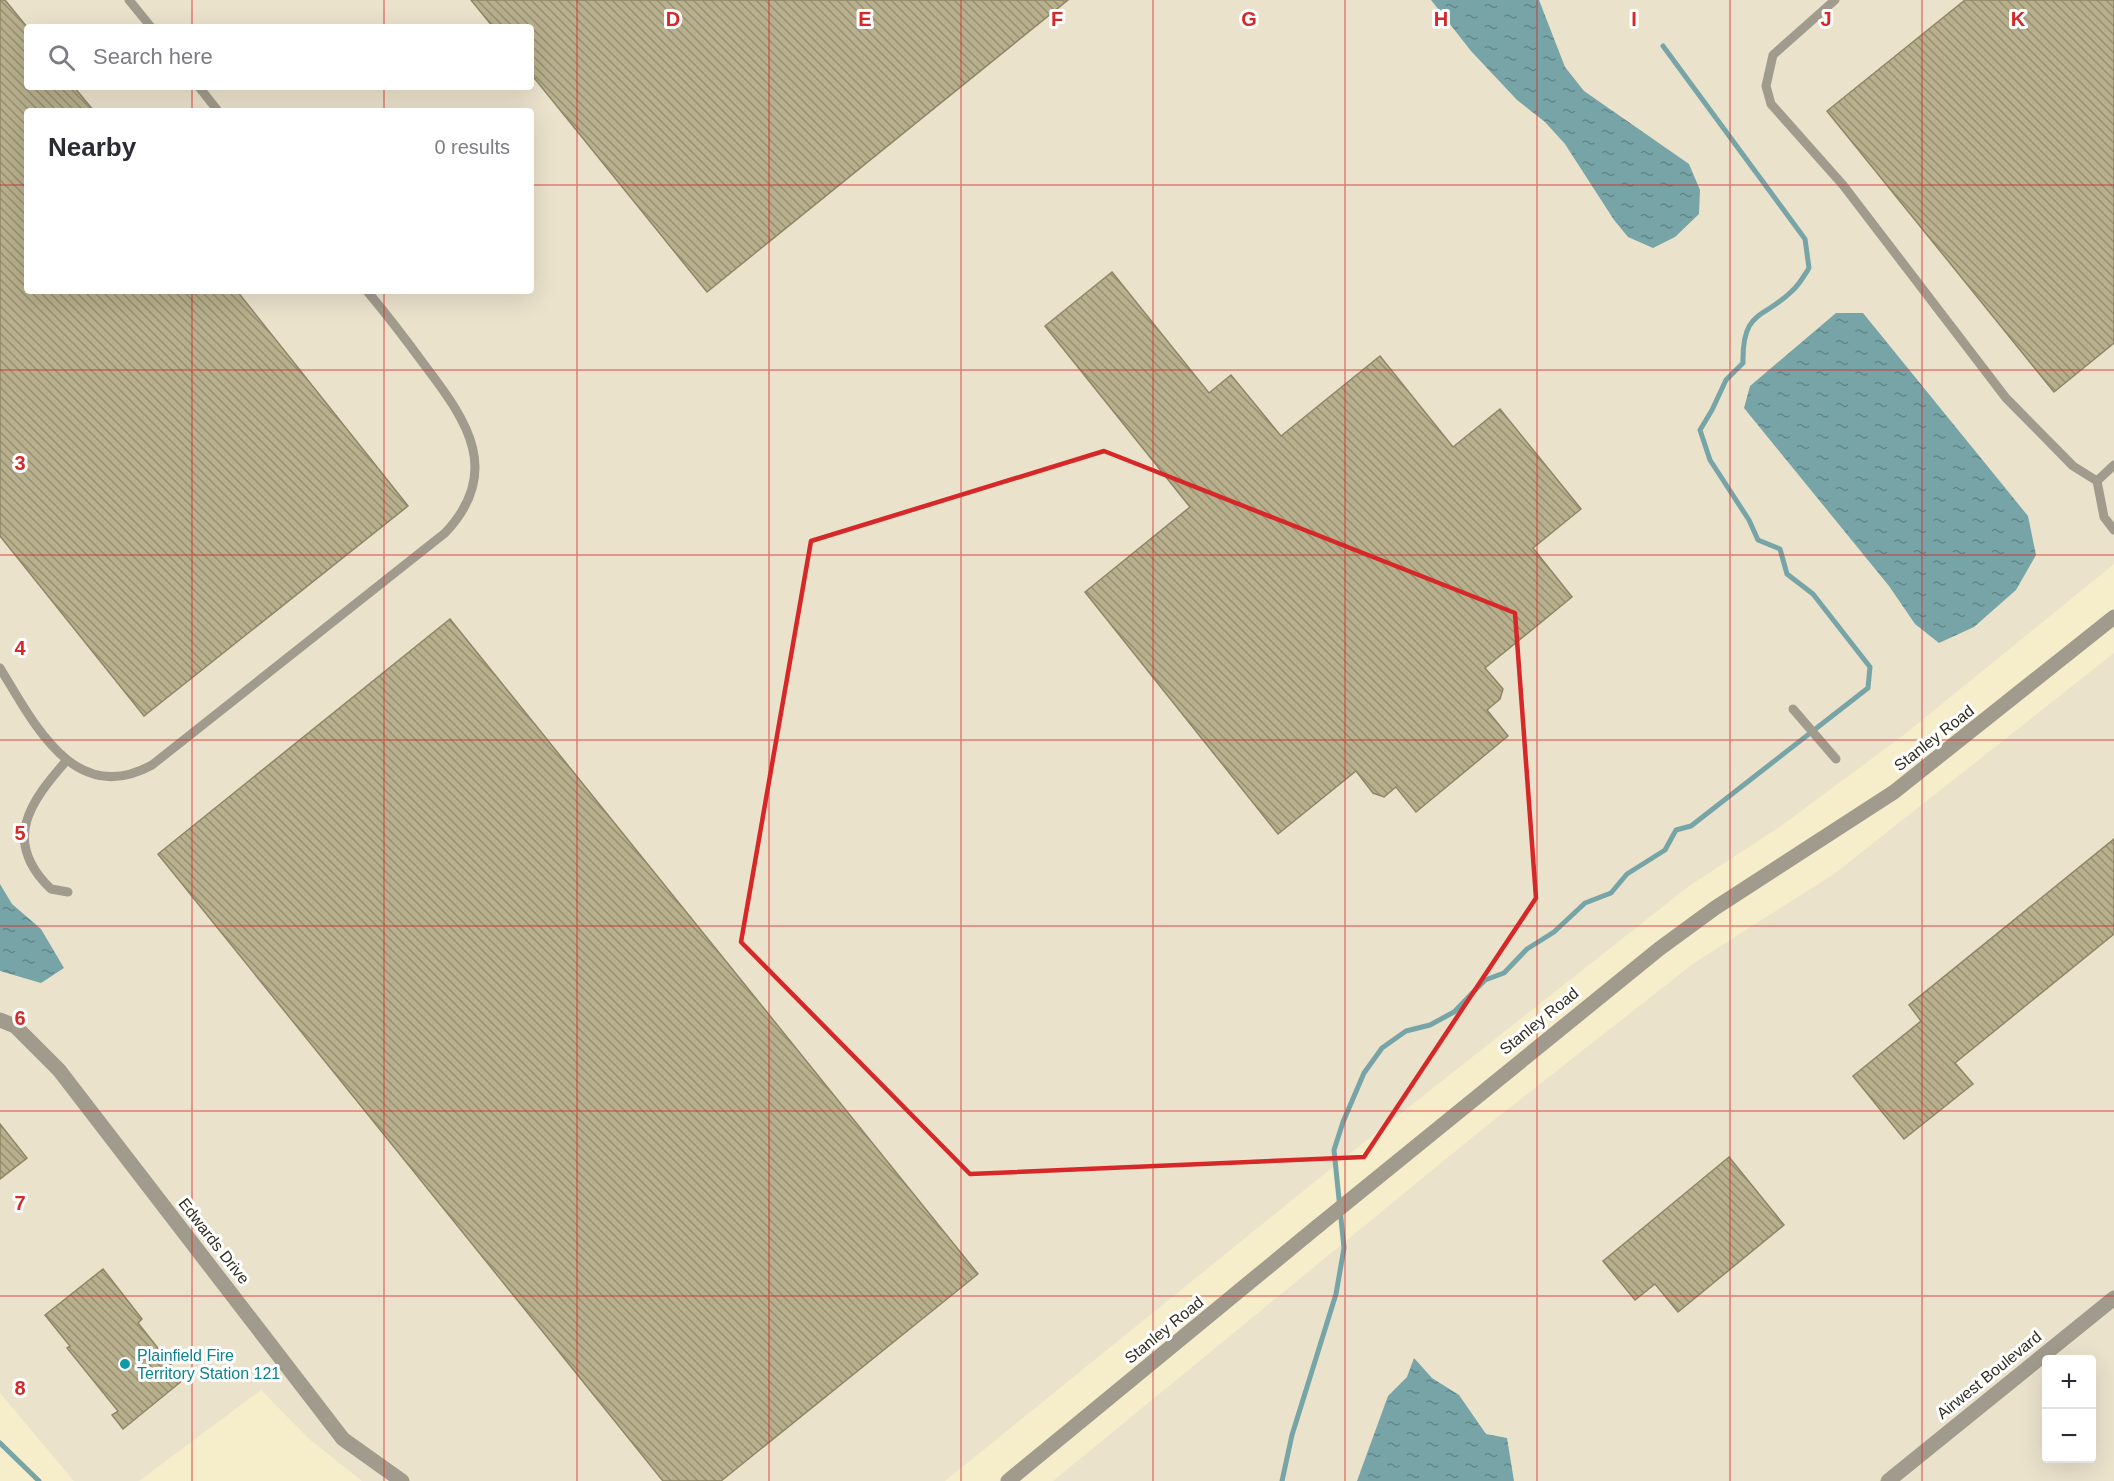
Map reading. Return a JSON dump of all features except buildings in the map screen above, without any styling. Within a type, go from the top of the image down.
[{"type":"street","name":"Stanley Road","points":[[1008,1481],[1659,949],[1715,908],[1894,792],[2114,617]]},
{"type":"street","name":"Edwards Drive","points":[[0,1020],[15,1026],[59,1070],[344,1439],[402,1481]]},
{"type":"street","name":"Airwest Boulevard","points":[[1888,1481],[2114,1298]]},
{"type":"lane","points":[[129,0],[149,24]]},
{"type":"lane","points":[[1835,0],[1773,55],[1766,86],[1771,105],[1843,185],[2006,398],[2073,466],[2097,481],[2104,517],[2114,530]]},
{"type":"lane","points":[[201,90],[216,108]]},
{"type":"lane","points":[[0,668],[35,724],[67,760],[85,772],[109,777],[137,773],[152,765],[257,679],[398,570],[457,520],[474,484],[475,460],[472,442],[447,394],[369,294]]},
{"type":"lane","points":[[2097,481],[2114,465]]},
{"type":"lane","points":[[1793,709],[1836,759]]},
{"type":"lane","points":[[67,760],[39,791],[24,827],[29,858],[40,877],[51,889],[68,892]]},
{"type":"highlighted area","points":[[1104,451],[1515,613],[1536,898],[1364,1157],[970,1174],[741,942],[811,541]]},
{"type":"shaded area","points":[[0,0],[2114,0],[2114,564],[1905,734],[1781,826],[1689,886],[1333,1167],[945,1481],[362,1481],[309,1439],[261,1390],[139,1481],[74,1481],[0,1393]]},
{"type":"shaded area","points":[[2114,653],[2114,1481],[1053,1481],[1480,1131],[1694,963],[1834,874]]},
{"type":"water","points":[[1431,0],[1539,0],[1565,67],[1584,91],[1689,164],[1700,190],[1699,214],[1675,237],[1653,248],[1628,237],[1614,220],[1565,144],[1545,122],[1517,100],[1471,51]]},
{"type":"water","points":[[1836,313],[1863,313],[2028,516],[2036,555],[2016,590],[1974,627],[1939,643],[1915,624],[1889,586],[1744,408],[1750,386]]},
{"type":"water","points":[[0,884],[12,904],[41,929],[64,968],[41,983],[0,971]]},
{"type":"water","points":[[1414,1358],[1432,1378],[1459,1395],[1486,1434],[1507,1438],[1514,1481],[1357,1481],[1388,1396],[1407,1377]]},
{"type":"waterway","points":[[1282,1481],[1292,1435],[1336,1294],[1344,1248],[1334,1150],[1364,1073],[1382,1048],[1406,1031],[1430,1025],[1454,1012],[1485,980],[1504,973],[1527,949],[1554,932],[1585,903],[1611,893],[1627,874],[1665,850],[1676,830],[1691,826],[1868,688],[1870,667],[1813,594],[1787,574],[1780,549],[1758,540],[1749,520],[1710,460],[1700,430],[1726,380],[1743,363],[1746,333],[1750,324],[1795,289],[1809,268],[1805,239],[1663,46]]},
{"type":"waterway","points":[[0,1443],[39,1481]]},
{"type":"place","name":"Plainfield Fire Territory Station 121","points":[[125,1364]]}]
